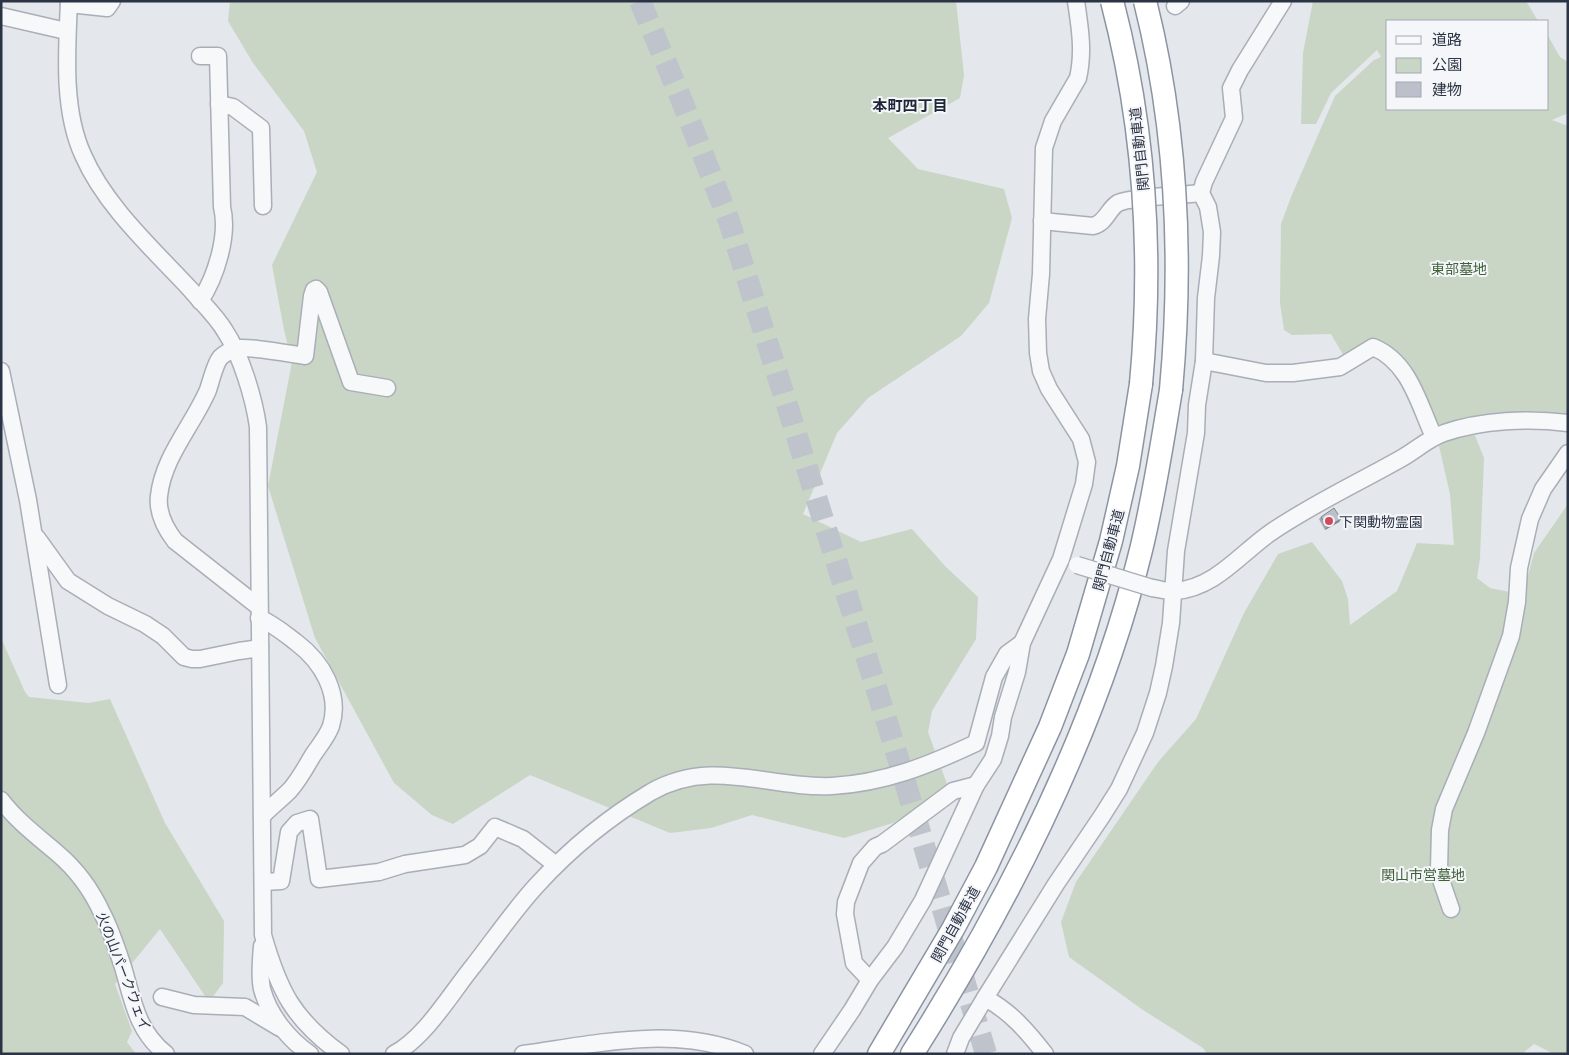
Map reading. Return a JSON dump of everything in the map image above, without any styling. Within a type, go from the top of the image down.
[{"type":"highway","name":"関門自動車道","points":[[879,1054],[948,937],[986,867],[1050,727],[1078,654],[1111,541],[1128,466],[1141,384],[1146,338],[1148,283],[1146,228],[1133,96],[1112,1]]},
{"type":"highway","name":"関門自動車道","points":[[912,1054],[962,971],[1012,881],[1042,818],[1077,740],[1122,616],[1141,550],[1157,477],[1171,390],[1177,285],[1177,226],[1172,155],[1164,91],[1145,1]]},
{"type":"street","points":[[112,1],[107,8],[69,3],[66,31],[69,95],[82,153],[99,186],[123,216],[225,331],[249,386],[258,427],[263,882],[263,935],[260,975],[263,990],[283,1030]]},
{"type":"street","points":[[822,1054],[870,980],[895,947],[922,900],[976,785],[993,759],[1003,717],[1017,672],[1022,643],[1062,560],[1078,507],[1088,462],[1081,439],[1049,389],[1041,371],[1038,353],[1044,148],[1053,121],[1078,78],[1080,70],[1082,53],[1076,1]]},
{"type":"street","points":[[955,1054],[961,1038],[985,998],[1056,884],[1102,816],[1128,771],[1145,733],[1158,693],[1164,666],[1174,592],[1176,551],[1196,433],[1197,406],[1204,361],[1206,298],[1212,232],[1208,207],[1200,193],[1234,118],[1230,88],[1283,1]]},
{"type":"street","points":[[1,16],[66,31]]},
{"type":"street","points":[[200,56],[218,56],[224,226],[215,271],[210,286],[200,301]]},
{"type":"street","points":[[219,104],[233,107],[261,128],[263,206]]},
{"type":"street","points":[[1042,221],[1099,225],[1117,204],[1129,200],[1200,193]]},
{"type":"street","points":[[262,816],[290,790],[331,726],[333,705],[328,682],[316,661],[306,650],[271,623],[175,541],[162,520],[159,506],[162,478],[168,463],[195,417],[220,358],[234,349],[252,349],[305,356],[312,296],[316,289],[320,292],[351,382],[387,388]]},
{"type":"street","points":[[1204,361],[1266,374],[1293,373],[1340,367],[1373,347],[1387,354],[1406,375],[1434,437]]},
{"type":"street","points":[[1,371],[34,534],[58,685]]},
{"type":"street","points":[[1062,560],[1152,588],[1174,592],[1188,589],[1219,575],[1269,534],[1317,503],[1403,458],[1434,437],[1445,432],[1471,426],[1527,419],[1568,423]]},
{"type":"street","points":[[1450,909],[1439,869],[1440,830],[1444,809],[1476,733],[1510,636],[1517,602],[1519,568],[1530,519],[1543,489],[1568,453]]},
{"type":"street","points":[[34,534],[68,581],[108,606],[145,624],[163,636],[184,657],[200,659],[260,648]]},
{"type":"street","points":[[394,1054],[402,1050],[436,1015],[536,886],[591,833],[630,805],[652,791],[687,778],[725,774],[804,785],[848,785],[905,773],[928,765],[976,743],[994,678],[1007,654],[1022,643]]},
{"type":"street","points":[[870,980],[854,963],[845,914],[848,897],[861,863],[875,847],[882,844],[953,791],[976,785]]},
{"type":"street","name":"火の山パークウェイ","points":[[1,800],[12,814],[31,832],[58,854],[92,893],[111,935],[135,1011],[143,1029],[150,1039],[166,1054]]},
{"type":"street","points":[[263,882],[281,881],[289,832],[297,823],[310,819],[319,879],[379,872],[405,864],[465,855],[480,846],[495,827],[523,839],[556,865]]},
{"type":"street","points":[[263,935],[271,964],[288,1002],[312,1030],[341,1054]]},
{"type":"street","points":[[162,997],[194,1004],[245,1007],[273,1022],[310,1054]]},
{"type":"street","points":[[985,998],[1000,1006],[1040,1051]]},
{"type":"street","points":[[523,1054],[620,1041],[672,1038],[716,1045],[745,1054]]},
{"type":"green space","points":[[230,1],[956,1],[964,75],[960,98],[888,138],[918,169],[1004,189],[1012,218],[989,303],[961,336],[868,398],[837,433],[803,514],[861,542],[912,529],[945,566],[978,597],[976,639],[932,711],[928,732],[947,784],[945,795],[893,823],[844,838],[752,815],[711,828],[670,833],[530,775],[453,824],[432,815],[394,783],[315,638],[268,486],[292,362],[272,265],[317,172],[304,131],[253,63],[228,21]]},
{"type":"green space","name":"東部墓地","points":[[1313,1],[1526,1],[1537,20],[1386,20],[1386,110],[1549,110],[1549,38],[1560,57],[1568,62],[1568,113],[1552,120],[1568,126],[1568,410],[1566,415],[1536,411],[1435,425],[1388,350],[1345,358],[1331,334],[1292,335],[1284,330],[1280,303],[1281,224],[1335,96],[1374,60],[1381,57],[1377,50],[1331,93],[1316,124],[1301,124],[1303,53]]},
{"type":"green space","name":"関山市営墓地","points":[[1474,433],[1484,458],[1480,558],[1477,578],[1490,588],[1520,594],[1525,587],[1534,553],[1568,504],[1568,1054],[1554,1054],[1534,1044],[1522,1054],[1207,1054],[1203,1048],[1143,1010],[1069,957],[1061,922],[1076,882],[1158,762],[1196,719],[1244,613],[1278,554],[1312,542],[1342,581],[1348,599],[1350,625],[1397,591],[1417,543],[1454,545],[1450,494],[1439,446],[1448,440]]},
{"type":"green space","points":[[1,638],[29,697],[89,703],[110,699],[165,823],[224,921],[223,983],[209,1002],[160,929],[115,984],[132,1031],[127,1042],[136,1054],[1,1054]]},
{"type":"building","name":"下関動物霊園","points":[[1334,508],[1341,519],[1327,527],[1321,517]]},
{"type":"tunnel","points":[[640,1],[729,221],[891,735],[986,1054]]},
{"type":"place","name":"下関動物霊園","points":[[1329,521]]},
{"type":"district","name":"本町四丁目","points":[[910,105]]}]
